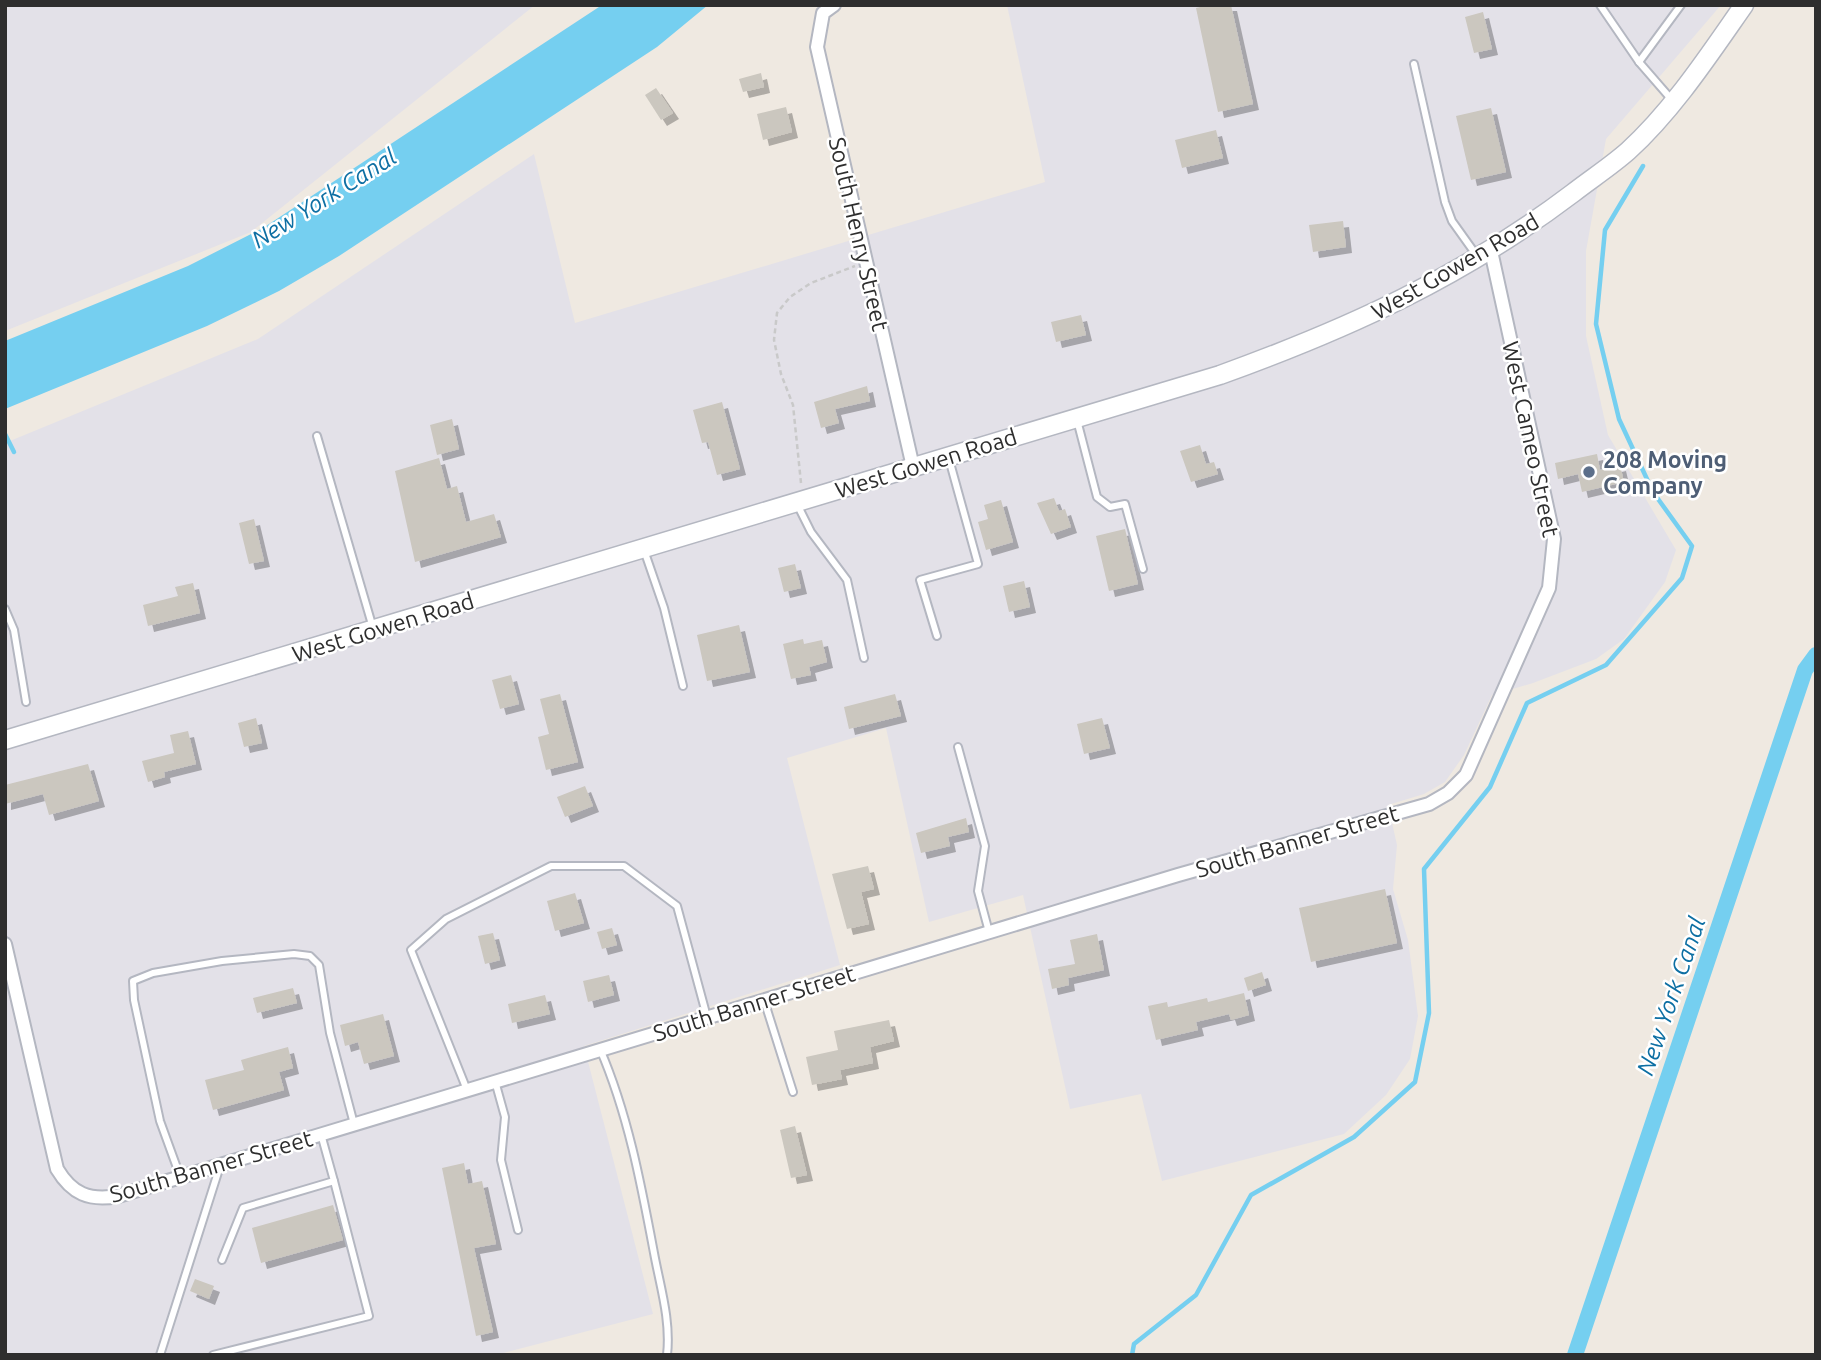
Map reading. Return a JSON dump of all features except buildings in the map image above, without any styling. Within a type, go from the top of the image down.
[{"type":"street","name":"South Henry Street","points":[[834,5],[824,13],[817,47],[913,467]]},
{"type":"street","name":"West Gowen Road","points":[[5,740],[1220,375],[1343,329],[1415,295],[1484,254],[1628,151],[1672,100],[1744,5]]},
{"type":"street","name":"West Cameo Street","points":[[1429,804],[1448,793],[1466,775],[1549,588],[1554,561],[1554,539],[1484,254]]},
{"type":"street","name":"South Banner Street","points":[[5,944],[51,1149],[66,1184],[80,1194],[99,1199],[118,1196],[989,932],[1429,804]]},
{"type":"lane","points":[[1600,5],[1639,62],[1672,100]]},
{"type":"lane","points":[[1639,62],[1681,5]]},
{"type":"lane","points":[[1414,64],[1451,221],[1484,254]]},
{"type":"lane","points":[[1077,418],[1097,497],[1110,507],[1125,503],[1143,569]]},
{"type":"lane","points":[[317,436],[374,629]]},
{"type":"lane","points":[[937,636],[920,580],[978,564],[949,457]]},
{"type":"lane","points":[[800,501],[811,531],[847,580],[864,658]]},
{"type":"lane","points":[[644,548],[664,608],[683,686]]},
{"type":"lane","points":[[5,609],[14,630],[26,702]]},
{"type":"lane","points":[[958,747],[985,846],[978,891],[989,932]]},
{"type":"lane","points":[[467,1090],[411,950],[446,919],[551,866],[624,866],[677,906],[707,1017]]},
{"type":"lane","points":[[180,1176],[160,1121],[134,1000],[133,981],[153,973],[222,961],[294,954],[310,956],[319,965],[330,1033],[354,1124]]},
{"type":"lane","points":[[764,1000],[793,1092]]},
{"type":"lane","points":[[600,1049],[617,1089],[651,1234],[664,1298],[667,1355]]},
{"type":"lane","points":[[495,1081],[505,1117],[501,1160],[518,1230]]},
{"type":"lane","points":[[214,1355],[369,1316],[321,1134]]},
{"type":"lane","points":[[160,1355],[221,1164]]},
{"type":"lane","points":[[222,1260],[243,1208],[334,1181]]},
{"type":"path","points":[[800,501],[793,405],[781,374],[774,340],[776,313],[790,297],[811,283],[865,263]]},
{"type":"shaded area","points":[[5,5],[535,5],[251,232],[5,331]]},
{"type":"shaded area","points":[[1007,5],[1721,5],[1606,139],[1586,251],[1586,336],[1608,435],[1676,550],[1665,582],[1624,639],[1596,659],[1492,695],[1464,755],[1445,782],[1424,794],[1388,805],[1397,845],[1393,889],[1408,940],[1418,1016],[1410,1059],[1386,1095],[1344,1134],[1162,1181],[1141,1094],[1070,1109],[1023,895],[929,922],[886,728],[787,758],[840,965],[584,1046],[653,1314],[496,1355],[5,1355],[5,443],[258,339],[534,154],[575,323],[1045,182]]},
{"type":"water","points":[[602,5],[708,5],[657,47],[339,256],[279,291],[207,326],[5,409],[5,341],[188,266],[263,228]]},
{"type":"waterway","points":[[1132,1355],[1134,1344],[1196,1295],[1251,1195],[1354,1137],[1415,1082],[1429,1013],[1424,869],[1490,787],[1527,703],[1606,665],[1682,578],[1692,546],[1653,492],[1619,419],[1596,324],[1605,230],[1643,166]]},
{"type":"waterway","points":[[5,434],[14,452]]},
{"type":"waterway","name":"New York Canal","points":[[1575,1355],[1805,670],[1816,655]]},
{"type":"place","name":"208 Moving Company","points":[[1589,472]]}]
